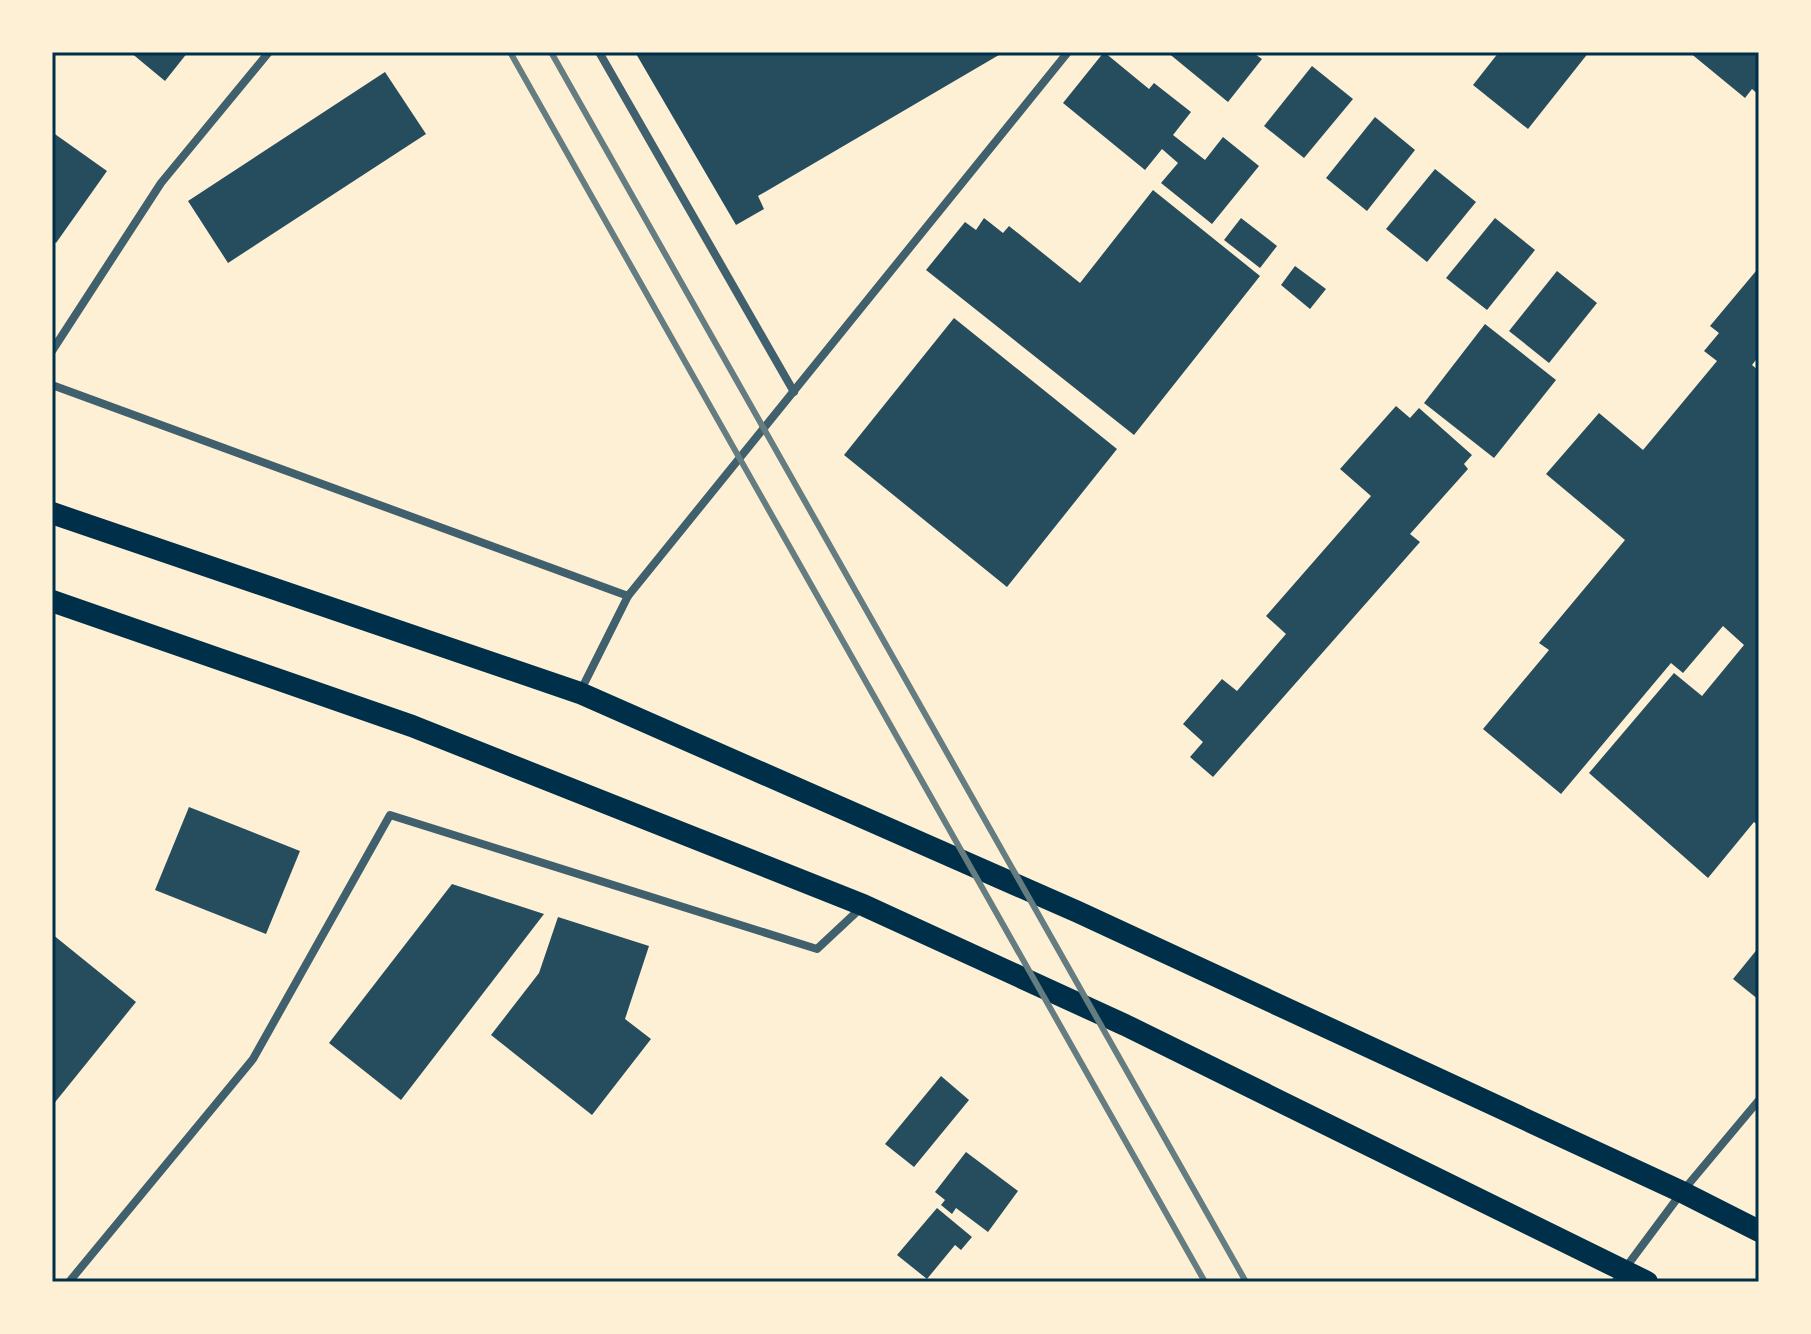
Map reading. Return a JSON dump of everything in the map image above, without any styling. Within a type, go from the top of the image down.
[{"type":"highway","points":[[52,513],[580,693],[1050,900],[1682,1192],[1759,1231]]},
{"type":"highway","points":[[52,601],[412,726],[863,905],[1125,1025],[1620,1276],[1647,1282]]},
{"type":"street","points":[[52,351],[161,183],[269,52]]},
{"type":"street","points":[[599,52],[794,392]]},
{"type":"street","points":[[580,693],[628,596],[1068,52]]},
{"type":"street","points":[[52,385],[628,596]]},
{"type":"street","points":[[69,1282],[253,1059],[390,815],[817,949],[863,905]]},
{"type":"street","points":[[1620,1276],[1682,1192],[1759,1100]]},
{"type":"building","points":[[130,52],[188,52],[165,81]]},
{"type":"building","points":[[635,52],[1004,52],[758,196],[764,209],[736,225]]},
{"type":"building","points":[[1104,52],[1149,89],[1154,83],[1191,112],[1173,135],[1205,160],[1223,137],[1259,166],[1212,224],[1161,183],[1178,163],[1162,149],[1145,170],[1063,103]]},
{"type":"building","points":[[1167,52],[1252,52],[1262,59],[1228,102]]},
{"type":"building","points":[[1499,52],[1589,52],[1528,129],[1473,85]]},
{"type":"building","points":[[1689,52],[1759,52],[1759,95],[1752,89],[1745,98]]},
{"type":"building","points":[[1312,66],[1353,99],[1304,158],[1264,126]]},
{"type":"building","points":[[385,72],[426,134],[228,263],[188,201]]},
{"type":"building","points":[[1375,117],[1415,150],[1367,211],[1326,178]]},
{"type":"building","points":[[52,132],[107,171],[56,243],[52,240]]},
{"type":"building","points":[[1435,169],[1476,202],[1427,262],[1386,229]]},
{"type":"building","points":[[1153,190],[1260,276],[1134,435],[926,270],[965,222],[976,230],[984,218],[1003,233],[1009,226],[1080,283]]},
{"type":"building","points":[[1241,218],[1277,246],[1260,268],[1224,240]]},
{"type":"building","points":[[1495,218],[1535,250],[1487,310],[1446,278]]},
{"type":"building","points":[[1295,266],[1326,289],[1310,309],[1281,285]]},
{"type":"building","points":[[1557,271],[1597,303],[1549,363],[1509,331]]},
{"type":"building","points":[[1756,271],[1759,273],[1759,356],[1752,365],[1759,371],[1759,826],[1754,822],[1708,878],[1589,773],[1674,673],[1702,696],[1744,645],[1723,626],[1683,673],[1671,663],[1561,794],[1483,729],[1549,650],[1539,643],[1625,540],[1546,474],[1599,413],[1643,450],[1717,361],[1704,351],[1719,333],[1710,326]]},
{"type":"building","points":[[954,318],[1117,449],[1007,587],[844,455]]},
{"type":"building","points":[[1485,324],[1556,380],[1494,458],[1424,403]]},
{"type":"building","points":[[1396,406],[1410,418],[1419,408],[1472,455],[1464,464],[1468,469],[1410,534],[1420,542],[1213,777],[1190,757],[1203,742],[1183,724],[1222,679],[1237,691],[1286,634],[1266,616],[1371,496],[1340,469]]},
{"type":"building","points":[[189,807],[300,851],[266,934],[155,890]]},
{"type":"building","points":[[452,884],[544,914],[401,1100],[329,1043]]},
{"type":"building","points":[[558,917],[649,946],[625,1019],[651,1039],[592,1115],[491,1035],[539,973]]},
{"type":"building","points":[[52,934],[136,1002],[52,1106]]},
{"type":"building","points":[[1759,947],[1759,1000],[1733,979]]},
{"type":"building","points":[[941,1076],[969,1100],[914,1167],[885,1144]]},
{"type":"building","points":[[966,1152],[1018,1191],[988,1232],[956,1208],[952,1214],[941,1205],[945,1200],[935,1192]]},
{"type":"building","points":[[937,1208],[972,1237],[961,1250],[955,1245],[927,1279],[897,1255]]},
{"type":"railway","points":[[510,52],[1205,1282]]},
{"type":"railway","points":[[551,52],[1246,1282]]}]
